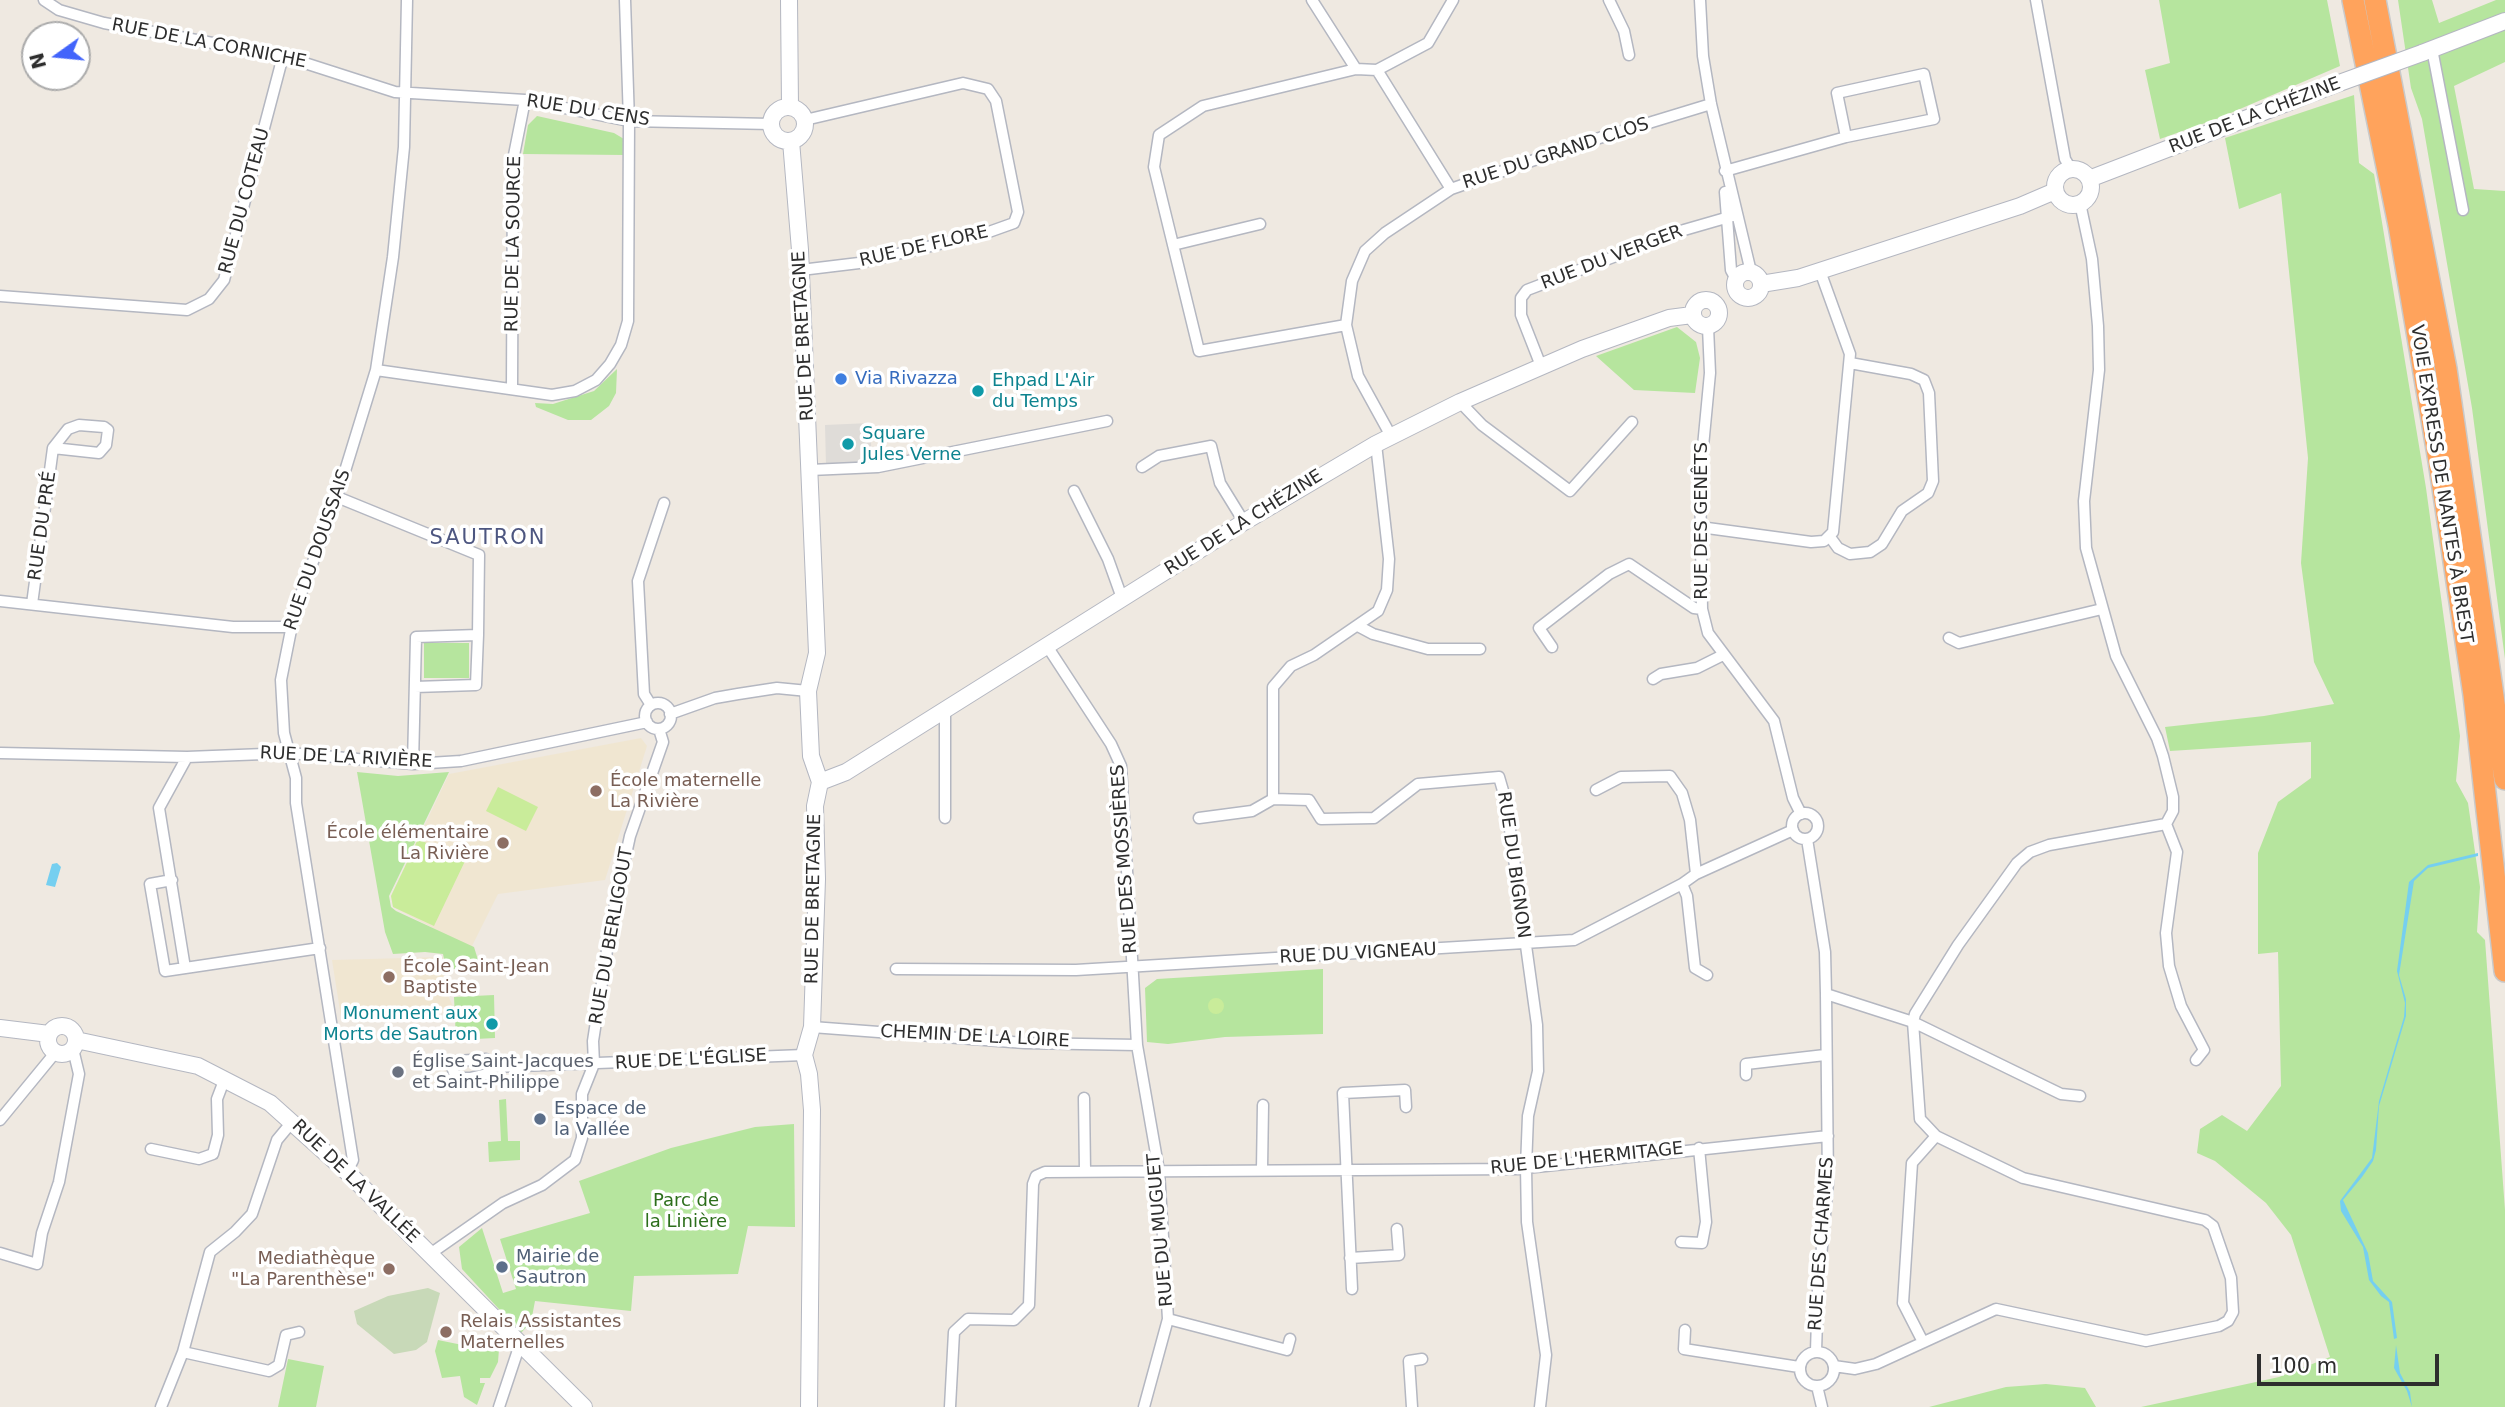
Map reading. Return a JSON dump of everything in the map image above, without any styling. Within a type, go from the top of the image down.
[{"type":"highway","name":"VOIE EXPRESS DE NANTES À BREST","points":[[2353,0],[2399,225],[2439,461],[2474,695],[2505,971]]},
{"type":"highway","name":"VOIE EXPRESS DE NANTES À BREST","points":[[2375,0],[2446,369],[2505,779]]},
{"type":"street","name":"RUE DE LA CORNICHE","points":[[44,0],[59,10],[104,23],[283,56],[406,93]]},
{"type":"street","points":[[406,93],[407,0]]},
{"type":"street","points":[[376,370],[552,395],[575,391],[596,380],[621,345],[628,321],[629,121],[625,0]]},
{"type":"street","points":[[789,0],[790,106]]},
{"type":"street","points":[[1312,0],[1356,69]]},
{"type":"street","points":[[1346,325],[1199,351],[1154,166],[1160,135],[1203,106],[1356,69],[1377,70],[1428,43],[1453,0]]},
{"type":"street","points":[[1609,0],[1624,31],[1629,55]]},
{"type":"street","points":[[1700,0],[1703,56],[1745,283]]},
{"type":"street","points":[[2036,0],[2065,159],[2071,169]]},
{"type":"street","name":"RUE DE LA CHÉZINE","points":[[2089,178],[2505,21]]},
{"type":"street","points":[[2427,51],[2463,210]]},
{"type":"street","name":"RUE DU COTEAU","points":[[0,296],[187,310],[209,299],[224,280],[283,56]]},
{"type":"street","points":[[1377,70],[1451,189]]},
{"type":"street","points":[[1725,171],[1846,137],[1934,120],[1924,74],[1837,93],[1846,137]]},
{"type":"street","name":"RUE DE FLORE","points":[[801,270],[859,263],[986,233],[1014,223],[1018,212],[996,101],[988,89],[963,83],[805,120]]},
{"type":"street","name":"RUE DU CENS","points":[[406,93],[525,100],[629,121],[771,124]]},
{"type":"street","name":"RUE DU DOUSSAIS","points":[[347,1172],[353,1160],[290,753],[284,733],[281,680],[290,627],[337,497],[376,370],[393,257],[406,93]]},
{"type":"street","name":"RUE DE LA SOURCE","points":[[512,389],[513,160],[525,100]]},
{"type":"street","name":"RUE DU GRAND CLOS","points":[[1391,436],[1358,376],[1346,325],[1352,281],[1365,251],[1385,233],[1451,189],[1583,143],[1711,104]]},
{"type":"street","points":[[790,106],[800,111],[805,120],[801,135],[792,141],[775,135],[771,124],[774,113],[790,106]]},
{"type":"street","name":"RUE DE BRETAGNE","points":[[792,141],[801,270],[817,653],[808,691],[811,756],[820,782],[815,807],[817,879],[812,1027],[804,1055],[809,1074],[812,1110],[809,1407]]},
{"type":"street","points":[[2071,169],[2082,171],[2089,178],[2091,190],[2080,203],[2064,203],[2055,191],[2060,173],[2071,169]]},
{"type":"street","points":[[1716,306],[1745,283],[1819,271],[2020,206],[2055,191]]},
{"type":"street","points":[[1834,1366],[1855,1369],[1876,1364],[1996,1309],[2146,1341],[2219,1326],[2228,1321],[2232,1312],[2231,1278],[2218,1237],[2213,1226],[2205,1220],[2023,1178],[1936,1136],[1920,1119],[1913,1023],[1915,1014],[1958,945],[2017,863],[2030,852],[2049,845],[2165,824],[2173,811],[2173,797],[2163,756],[2116,656],[2085,548],[2084,501],[2099,370],[2092,259],[2080,203]]},
{"type":"street","points":[[1731,217],[1731,270],[1745,283]]},
{"type":"street","name":"RUE DU VERGER","points":[[1541,366],[1520,308],[1521,298],[1527,290],[1560,275],[1672,234],[1731,217]]},
{"type":"street","points":[[1173,245],[1260,224]]},
{"type":"street","points":[[1819,271],[1843,335],[1850,363],[1830,537],[1838,548],[1850,554],[1870,551],[1882,544],[1902,511],[1928,493],[1933,481],[1929,393],[1924,380],[1911,374],[1850,363]]},
{"type":"street","points":[[1705,300],[1716,306],[1718,319],[1708,327],[1696,323],[1692,315],[1697,303],[1705,300]]},
{"type":"street","name":"RUE DE LA CHÉZINE","points":[[820,782],[846,772],[1244,522],[1376,444],[1541,366],[1669,318],[1692,315]]},
{"type":"street","name":"RUE DES GENÊTS","points":[[1708,327],[1710,373],[1701,442],[1702,609],[1708,633],[1774,721],[1793,798],[1801,814]]},
{"type":"street","points":[[1460,402],[1482,425],[1570,491],[1632,422]]},
{"type":"street","points":[[810,470],[878,467],[1107,421]]},
{"type":"street","name":"RUE DU PRÉ","points":[[32,604],[53,449],[59,438],[79,425],[104,427],[108,430],[106,445],[99,453],[53,449]]},
{"type":"street","points":[[1199,818],[1252,811],[1273,799],[1273,687],[1291,666],[1314,655],[1378,611],[1387,590],[1389,559],[1376,444]]},
{"type":"street","points":[[1142,467],[1159,456],[1211,446],[1220,482],[1244,522]]},
{"type":"street","points":[[1074,491],[1108,559],[1122,598]]},
{"type":"street","points":[[337,497],[479,555],[476,685],[415,687]]},
{"type":"street","points":[[651,705],[644,694],[638,581],[664,503]]},
{"type":"street","points":[[1700,527],[1811,542],[1830,537]]},
{"type":"street","points":[[1552,648],[1539,628],[1609,574],[1629,564],[1694,608],[1702,609]]},
{"type":"street","points":[[0,601],[233,627],[290,627]]},
{"type":"street","points":[[1949,638],[1959,643],[2102,610]]},
{"type":"street","points":[[1358,626],[1373,634],[1428,649],[1480,649]]},
{"type":"street","points":[[413,765],[416,637],[478,635]]},
{"type":"street","name":"RUE DES MOSSIÈRES","points":[[1047,646],[1111,744],[1121,766],[1132,967]]},
{"type":"street","points":[[1653,679],[1661,674],[1697,668],[1723,655]]},
{"type":"street","points":[[670,714],[715,698],[764,690],[808,691]]},
{"type":"street","points":[[651,705],[666,706],[670,714],[669,722],[659,729],[647,722],[646,712],[651,705]]},
{"type":"street","points":[[945,710],[945,818]]},
{"type":"street","name":"RUE DE LA RIVIÈRE","points":[[0,753],[187,757],[290,753],[413,765],[461,761],[647,722]]},
{"type":"street","name":"RUE DU BERLIGOUT","points":[[430,1254],[503,1203],[542,1185],[575,1160],[582,1138],[582,1094],[594,1064],[593,1041],[612,918],[630,836],[663,742],[659,729]]},
{"type":"street","points":[[185,968],[159,808],[187,757]]},
{"type":"street","points":[[1596,790],[1621,777],[1670,776],[1682,793],[1690,820],[1696,874]]},
{"type":"street","name":"RUE DU BIGNON","points":[[1273,799],[1309,800],[1321,819],[1374,817],[1418,784],[1499,777],[1506,801],[1537,1025],[1538,1071],[1528,1116],[1526,1167],[1527,1222],[1546,1356],[1540,1407]]},
{"type":"street","points":[[1801,814],[1811,815],[1816,820],[1816,834],[1807,839],[1800,838],[1793,830],[1793,821],[1801,814]]},
{"type":"street","points":[[2165,824],[2177,852],[2166,933],[2169,966],[2181,1006],[2204,1050],[2196,1060]]},
{"type":"street","name":"RUE DU VIGNEAU","points":[[896,969],[1076,970],[1574,940],[1682,884],[1696,874],[1793,830]]},
{"type":"street","points":[[1807,839],[1825,952],[1828,1136]]},
{"type":"street","points":[[172,880],[150,884],[165,971],[320,948]]},
{"type":"street","points":[[1682,884],[1687,896],[1695,968],[1707,975]]},
{"type":"street","name":"RUE DU MUGUET","points":[[1132,967],[1137,1045],[1159,1171],[1168,1319],[1144,1407]]},
{"type":"street","points":[[1826,994],[1913,1023],[2061,1094],[2080,1096]]},
{"type":"street","points":[[0,1253],[37,1264],[43,1233],[60,1182],[79,1074],[73,1031],[65,1026],[55,1027],[49,1034],[49,1047],[55,1053],[65,1054],[74,1045]]},
{"type":"street","name":"CHEMIN DE LA LOIRE","points":[[812,1027],[1025,1043],[1137,1045]]},
{"type":"street","points":[[0,1028],[49,1034]]},
{"type":"street","name":"RUE DE LA VALLÉE","points":[[74,1045],[198,1066],[270,1103],[347,1172],[584,1407]]},
{"type":"street","points":[[0,1120],[55,1053]]},
{"type":"street","name":"RUE DE L'ÉGLISE","points":[[494,1067],[804,1055]]},
{"type":"street","points":[[1746,1075],[1746,1064],[1825,1055]]},
{"type":"street","points":[[151,1149],[199,1159],[212,1154],[218,1135],[217,1099],[225,1078]]},
{"type":"street","points":[[1352,1289],[1343,1093],[1405,1090],[1406,1107]]},
{"type":"street","points":[[1084,1098],[1085,1171]]},
{"type":"street","points":[[1262,1169],[1263,1105]]},
{"type":"street","points":[[161,1407],[183,1352],[210,1252],[236,1232],[251,1214],[277,1140],[292,1122]]},
{"type":"street","name":"RUE DE L'HERMITAGE","points":[[950,1407],[954,1332],[968,1319],[1014,1320],[1029,1305],[1033,1184],[1036,1175],[1085,1171],[1526,1167],[1828,1136]]},
{"type":"street","name":"RUE DES CHARMES","points":[[1816,1351],[1818,1289],[1828,1183],[1828,1136]]},
{"type":"street","points":[[1923,1342],[1903,1303],[1912,1163],[1936,1136]]},
{"type":"street","points":[[1681,1242],[1702,1243],[1706,1222],[1699,1148]]},
{"type":"street","points":[[1350,1258],[1399,1255],[1397,1229]]},
{"type":"street","points":[[1168,1319],[1287,1350],[1290,1339]]},
{"type":"street","points":[[1685,1330],[1684,1349],[1799,1367]]},
{"type":"street","points":[[183,1352],[269,1371],[279,1365],[286,1335],[299,1332]]},
{"type":"street","points":[[499,1407],[520,1344]]},
{"type":"street","points":[[1817,1386],[1832,1378],[1834,1366],[1826,1353],[1816,1351],[1806,1354],[1799,1367],[1802,1378],[1817,1386],[1822,1407]]},
{"type":"street","points":[[1412,1407],[1409,1361],[1422,1359]]},
{"type":"shaded area","name":"Square Jules Verne","points":[[870,423],[872,463],[826,465],[825,425]]},
{"type":"shaded area","name":"École élémentaire La Rivière","points":[[641,738],[647,746],[605,880],[498,894],[471,948],[393,907],[391,896],[449,774]]},
{"type":"shaded area","name":"École Saint-Jean Baptiste","points":[[443,957],[444,993],[447,993],[455,1011],[341,1017],[332,960]]},
{"type":"green space","points":[[2159,0],[2327,0],[2340,66],[2219,118],[2160,139],[2145,70],[2170,63]]},
{"type":"green space","points":[[2398,0],[2432,0],[2439,23],[2496,0],[2505,0],[2505,62],[2454,86],[2474,189],[2505,191],[2505,659],[2472,408],[2422,119],[2411,88]]},
{"type":"green space","points":[[2354,95],[2359,163],[2374,174],[2426,488],[2460,736],[2456,781],[2468,803],[2480,887],[2477,932],[2485,940],[2505,1210],[2505,1407],[2141,1407],[2279,1377],[2330,1357],[2291,1235],[2266,1203],[2215,1161],[2197,1153],[2200,1129],[2222,1115],[2247,1131],[2281,1086],[2278,952],[2258,954],[2258,853],[2278,802],[2311,778],[2311,742],[2170,751],[2165,727],[2264,716],[2334,704],[2314,662],[2301,563],[2308,458],[2281,193],[2239,209],[2225,138]]},
{"type":"green space","points":[[537,116],[614,133],[624,139],[625,155],[523,154],[528,125]]},
{"type":"green space","points":[[1677,327],[1696,342],[1700,358],[1695,393],[1634,390],[1596,356]]},
{"type":"green space","points":[[617,369],[616,393],[609,406],[591,420],[568,420],[536,407],[535,403],[553,404],[594,391]]},
{"type":"green space","points":[[424,643],[469,643],[469,678],[424,678]]},
{"type":"green space","points":[[357,772],[398,776],[449,772],[389,896],[391,907],[396,911],[474,947],[479,963],[458,964],[456,969],[446,969],[443,954],[393,954],[385,932]]},
{"type":"green space","points":[[498,787],[538,807],[526,831],[486,811]]},
{"type":"green space","points":[[418,839],[465,861],[434,926],[393,907],[391,896]]},
{"type":"green space","points":[[1323,969],[1323,1034],[1225,1037],[1168,1044],[1147,1042],[1145,988],[1157,979]]},
{"type":"green space","points":[[494,995],[495,1038],[456,1040],[454,997]]},
{"type":"green space","points":[[1213,998],[1219,998],[1224,1006],[1222,1012],[1213,1014],[1208,1009],[1208,1003]]},
{"type":"green space","points":[[506,1099],[508,1141],[520,1141],[520,1160],[489,1162],[488,1142],[501,1141],[499,1100]]},
{"type":"green space","name":"Parc de la Linière","points":[[794,1124],[795,1227],[748,1226],[738,1274],[634,1276],[631,1311],[535,1301],[531,1322],[521,1333],[462,1269],[459,1247],[482,1228],[503,1293],[516,1289],[500,1239],[590,1213],[579,1181],[671,1148],[755,1127]]},
{"type":"green space","points":[[428,1288],[440,1293],[427,1342],[416,1350],[394,1354],[357,1324],[354,1311],[388,1296]]},
{"type":"green space","points":[[491,1335],[499,1349],[498,1362],[490,1378],[480,1378],[480,1383],[485,1383],[477,1405],[464,1397],[460,1376],[442,1378],[435,1351],[438,1340],[477,1348]]},
{"type":"green space","points":[[288,1359],[324,1366],[316,1407],[278,1407]]},
{"type":"green space","points":[[2046,1384],[2085,1388],[2096,1407],[1929,1407],[2006,1387]]},
{"type":"water","points":[[2478,853],[2478,856],[2428,868],[2414,881],[2399,975],[2406,999],[2406,1016],[2379,1106],[2373,1161],[2343,1200],[2368,1253],[2373,1281],[2392,1302],[2397,1338],[2394,1339],[2389,1302],[2369,1280],[2363,1247],[2341,1211],[2340,1201],[2372,1158],[2379,1101],[2404,1017],[2405,1003],[2397,971],[2409,882],[2428,865]]},
{"type":"water","points":[[57,863],[61,867],[55,887],[46,885],[52,864]]},
{"type":"water","points":[[2396,1345],[2400,1373],[2410,1392],[2412,1407],[2407,1391],[2394,1368]]},
{"type":"place","name":"Via Rivazza","points":[[841,379]]},
{"type":"place","name":"Ehpad L'Air du Temps","points":[[978,391]]},
{"type":"place","name":"Square Jules Verne","points":[[848,444]]},
{"type":"place","name":"École maternelle La Rivière","points":[[596,791]]},
{"type":"place","name":"École élémentaire La Rivière","points":[[503,843]]},
{"type":"place","name":"École Saint-Jean Baptiste","points":[[389,977]]},
{"type":"place","name":"Monument aux Morts de Sautron","points":[[492,1024]]},
{"type":"place","name":"Église Saint-Jacques et Saint-Philippe","points":[[398,1072]]},
{"type":"place","name":"Espace de la Vallée","points":[[540,1119]]},
{"type":"place","name":"Mairie de Sautron","points":[[502,1267]]},
{"type":"place","name":"Mediathèque \"La Parenthèse\"","points":[[389,1269]]},
{"type":"place","name":"Relais Assistantes Maternelles","points":[[446,1332]]},
{"type":"district","name":"SAUTRON","points":[[488,539]]}]
